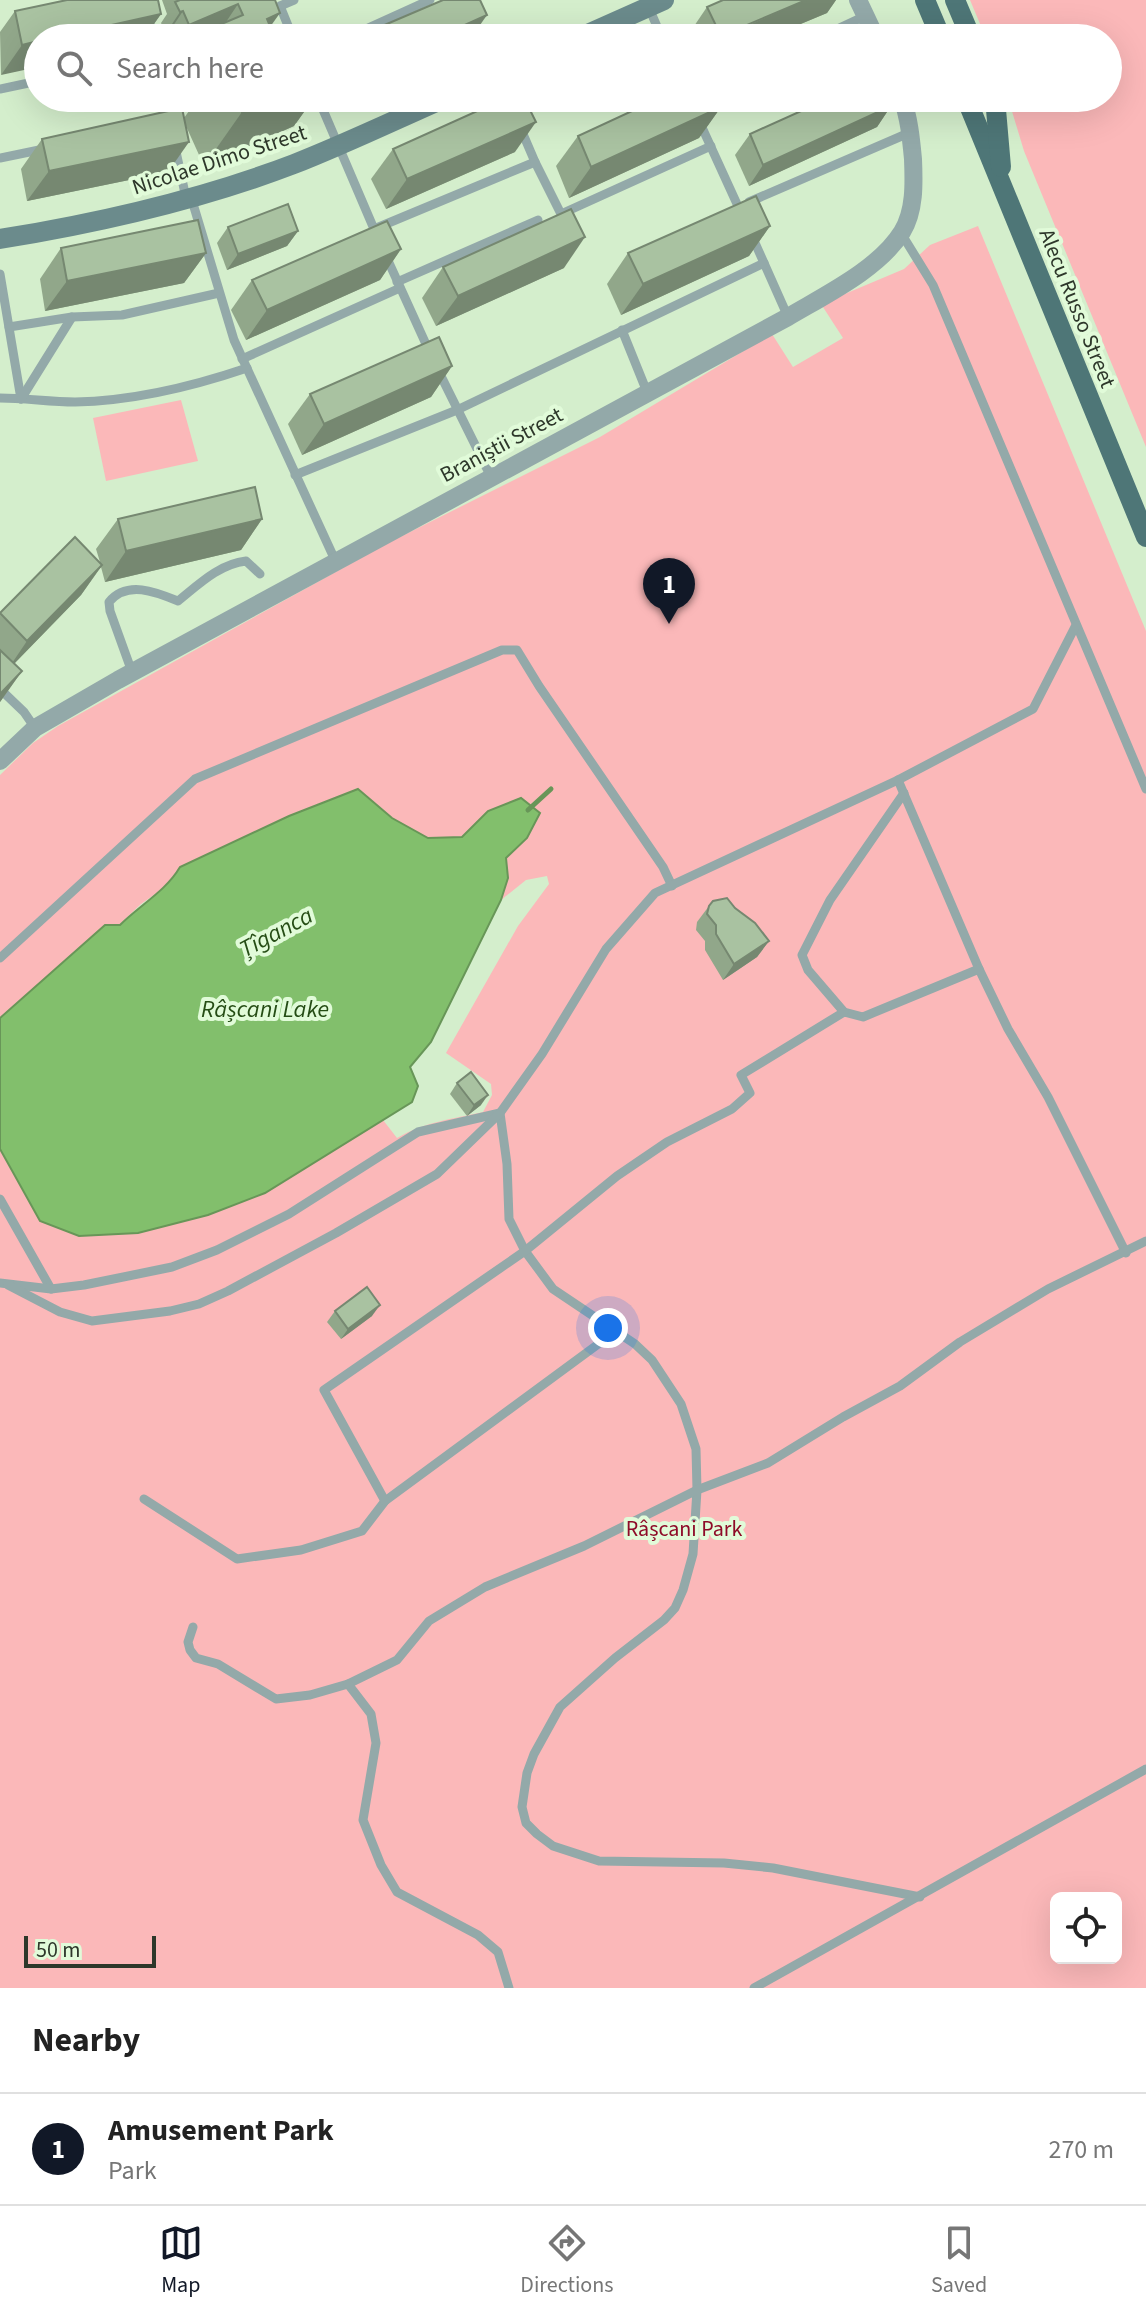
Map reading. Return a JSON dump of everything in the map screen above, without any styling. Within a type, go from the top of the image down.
[{"type":"main road","points":[[925,0],[935,24]]},
{"type":"main road","points":[[955,0],[965,24]]},
{"type":"main road","points":[[607,24],[652,2]]},
{"type":"main road","name":"Nicolae Dimo Street","points":[[0,239],[76,225],[188,198],[258,177],[414,112]]},
{"type":"main road","name":"Alecu Russo Street","points":[[972,112],[1146,537]]},
{"type":"main road","points":[[996,112],[1002,187]]},
{"type":"street","name":"Braniștii Street","points":[[0,761],[35,728],[132,672],[788,317],[849,280],[873,262],[901,233],[911,210],[911,132],[906,112]]},
{"type":"lane","points":[[145,0],[150,24]]},
{"type":"lane","points":[[287,24],[280,6],[294,0]]},
{"type":"lane","points":[[377,24],[430,0]]},
{"type":"lane","points":[[652,2],[658,24]]},
{"type":"lane","points":[[839,24],[862,8]]},
{"type":"lane","points":[[0,89],[24,84]]},
{"type":"lane","points":[[168,112],[188,198],[244,364],[335,560]]},
{"type":"lane","points":[[324,112],[398,285],[491,477]]},
{"type":"lane","points":[[513,112],[561,214],[711,146]]},
{"type":"lane","points":[[695,112],[788,317]]},
{"type":"lane","points":[[155,127],[170,123]]},
{"type":"lane","points":[[738,206],[911,132]]},
{"type":"lane","points":[[0,158],[62,145]]},
{"type":"lane","points":[[374,229],[535,162]]},
{"type":"lane","points":[[0,398],[77,402],[206,382],[398,285],[538,220]]},
{"type":"lane","points":[[901,233],[933,285],[1146,789]]},
{"type":"lane","points":[[295,475],[457,410],[764,263]]},
{"type":"lane","points":[[0,274],[21,399]]},
{"type":"lane","points":[[9,327],[72,317],[122,315],[219,293]]},
{"type":"lane","points":[[21,399],[72,317]]},
{"type":"lane","points":[[622,330],[647,392]]},
{"type":"lane","points":[[132,672],[110,611],[109,602],[114,596],[139,589],[178,601],[214,573],[235,562],[246,561],[260,574]]},
{"type":"lane","points":[[1,1281],[60,1312],[92,1321],[199,1304],[336,1233],[437,1174],[500,1113],[542,1054],[606,949],[655,893],[898,780],[1033,709],[1076,625]]},
{"type":"lane","points":[[0,958],[195,779],[502,650],[517,650],[525,659],[539,686],[663,867],[672,886]]},
{"type":"lane","points":[[0,689],[24,712],[35,728]]},
{"type":"lane","points":[[898,780],[979,969],[1008,1029],[1048,1097],[1126,1253]]},
{"type":"lane","points":[[904,793],[830,900],[802,955],[808,970],[844,1012],[863,1017],[979,969]]},
{"type":"lane","points":[[385,1501],[324,1390],[525,1251],[639,1161],[732,1109],[750,1093],[741,1075],[844,1012]]},
{"type":"lane","points":[[500,1113],[507,1164],[509,1219],[525,1251],[553,1289],[616,1331],[652,1360],[681,1404],[696,1449],[693,1554],[675,1608],[560,1707],[527,1773],[522,1807],[526,1823],[553,1846],[599,1861],[724,1863],[773,1868],[920,1897]]},
{"type":"lane","points":[[1,1281],[51,1289],[132,1277],[184,1263],[289,1214],[418,1132],[500,1113]]},
{"type":"lane","points":[[0,1199],[51,1289]]},
{"type":"lane","points":[[193,1627],[188,1642],[196,1658],[218,1664],[276,1699],[310,1695],[348,1684],[397,1660],[429,1621],[485,1587],[584,1546],[697,1490],[768,1463],[900,1386],[960,1342],[1048,1289],[1146,1241]]},
{"type":"lane","points":[[144,1499],[237,1559],[301,1550],[362,1531],[385,1501],[616,1331]]},
{"type":"lane","points":[[348,1684],[371,1714],[376,1743],[363,1820],[381,1865],[397,1892],[478,1935],[498,1952],[509,1988]]},
{"type":"lane","points":[[754,1988],[1146,1769]]},
{"type":"green space","points":[[970,0],[1146,0],[1146,447],[1024,151],[1012,112],[1122,112],[1122,24],[980,24]]},
{"type":"green space","name":"Râșcani Park","points":[[978,226],[1146,631],[1146,1988],[0,1988],[0,1149],[40,1221],[79,1236],[138,1233],[208,1215],[265,1193],[383,1120],[397,1138],[428,1125],[483,1112],[492,1095],[491,1084],[446,1053],[518,926],[549,884],[547,876],[526,880],[501,900],[211,855],[180,867],[171,883],[141,904],[119,925],[105,925],[0,1018],[0,775],[33,743],[58,726],[388,543],[600,437],[772,334],[793,367],[843,338],[821,304],[904,269],[930,245]]},
{"type":"green space","points":[[181,400],[198,461],[106,481],[93,418]]},
{"type":"water","name":"Râșcani Lake","points":[[358,789],[392,818],[428,838],[462,837],[488,811],[521,798],[540,813],[527,838],[506,858],[508,878],[501,900],[431,1042],[410,1067],[418,1086],[412,1102],[265,1193],[208,1215],[138,1233],[79,1236],[40,1221],[0,1149],[0,1018],[105,925],[120,925],[160,891],[180,867],[289,816]]},
{"type":"building","points":[[67,0],[158,0],[161,14],[116,24],[24,24],[22,45],[15,11]]},
{"type":"building","points":[[275,0],[280,13],[267,19],[269,24],[221,24],[243,15],[238,4],[189,24],[175,2]]},
{"type":"building","points":[[443,0],[480,0],[487,15],[467,24],[387,24]]},
{"type":"building","points":[[723,0],[806,0],[749,24],[715,24],[707,7]]},
{"type":"building","points":[[164,112],[183,112],[189,142],[49,171],[42,139]]},
{"type":"building","points":[[475,112],[531,112],[536,122],[407,179],[393,149]]},
{"type":"building","points":[[630,112],[710,112],[591,167],[578,136]]},
{"type":"building","points":[[799,112],[878,112],[763,165],[750,134]]},
{"type":"building","points":[[756,196],[770,226],[643,284],[628,253]]},
{"type":"building","points":[[288,204],[298,231],[238,254],[228,227]]},
{"type":"building","points":[[571,209],[585,237],[458,296],[443,267]]},
{"type":"building","points":[[198,220],[206,253],[67,281],[61,248]]},
{"type":"building","points":[[387,221],[401,249],[267,310],[252,280]]},
{"type":"building","points":[[439,337],[452,366],[324,424],[310,394]]},
{"type":"building","points":[[255,487],[262,519],[126,551],[118,519]]},
{"type":"building","points":[[75,537],[102,565],[27,641],[0,613]]},
{"type":"building","points":[[0,650],[22,671],[0,694]]},
{"type":"building","points":[[727,898],[755,923],[769,941],[734,964],[716,934],[716,925],[707,914],[713,901]]},
{"type":"building","points":[[471,1072],[488,1095],[474,1105],[457,1083]]},
{"type":"building","points":[[367,1287],[380,1305],[348,1329],[335,1311]]},
{"type":"waterway","name":"Țîganca","points":[[528,810],[551,789]]},
{"type":"place","name":"Amusement Park","points":[[669,624]]}]
